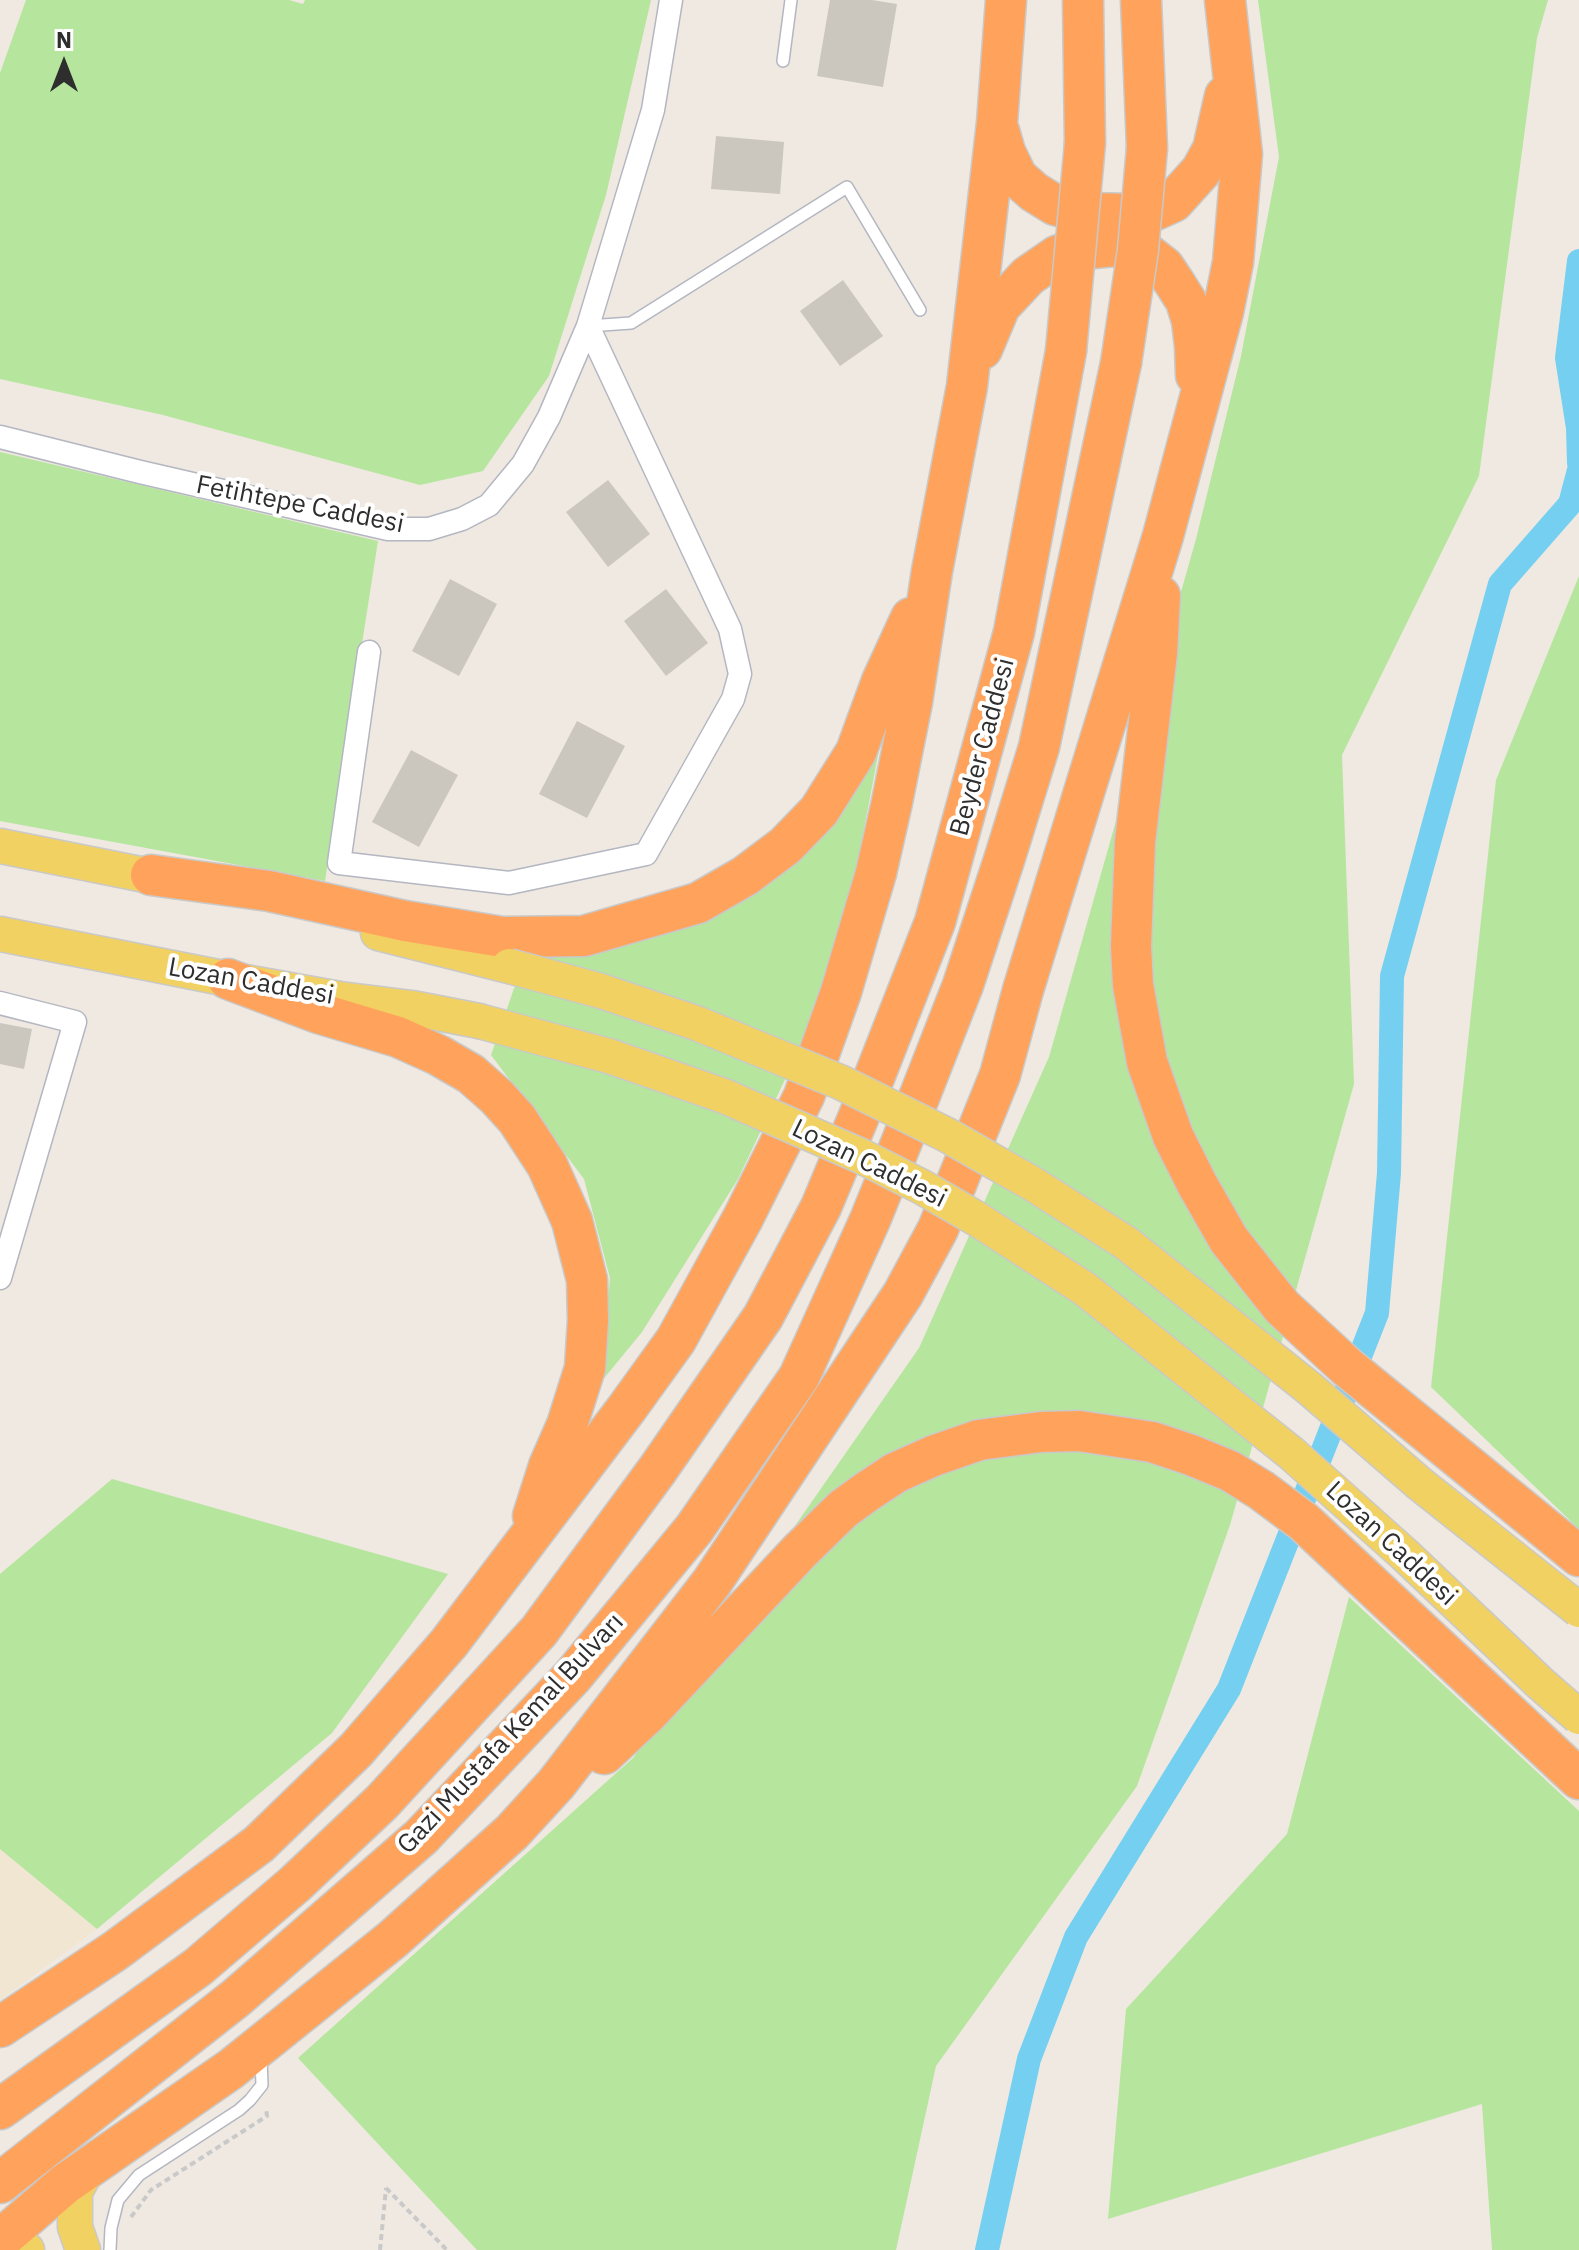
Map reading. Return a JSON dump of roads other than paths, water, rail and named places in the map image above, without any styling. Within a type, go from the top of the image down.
[{"type":"highway","points":[[0,2027],[115,1951],[259,1844],[356,1750],[449,1643],[676,1340],[743,1218],[804,1096],[841,992],[876,873],[912,702],[932,571],[967,386],[997,123],[1006,0]]},
{"type":"highway","name":"Beyder Caddesi","points":[[853,1130],[935,922],[1014,632],[1066,351],[1085,143],[1083,0]]},
{"type":"highway","name":"Beyder Caddesi","points":[[902,1141],[963,985],[1039,747],[1121,363],[1138,250],[1147,148],[1141,0]]},
{"type":"highway","points":[[0,2241],[65,2184],[231,2069],[393,1939],[512,1832],[556,1784],[712,1582],[903,1294],[938,1229],[1000,1075],[1023,990],[1163,536],[1223,312],[1233,262],[1242,154],[1225,0]]},
{"type":"highway","points":[[997,123],[1005,152],[1017,177],[1055,205],[1085,213],[1133,214],[1153,211],[1173,202],[1207,161],[1219,128],[1232,56]]},
{"type":"highway","points":[[967,386],[1000,306],[1028,276],[1057,256],[1073,250],[1114,246],[1146,253],[1164,267],[1186,301],[1195,346],[1196,409]]},
{"type":"highway","points":[[1163,536],[1157,653],[1143,761],[1131,914],[1133,985],[1147,1062],[1173,1136],[1229,1240],[1282,1307],[1347,1367],[1579,1556]]},
{"type":"highway","points":[[151,875],[269,891],[405,921],[502,937],[584,936],[698,903],[755,869],[785,846],[819,811],[856,752],[882,681],[932,571]]},
{"type":"highway","points":[[228,979],[318,1013],[398,1037],[471,1074],[517,1119],[547,1165],[572,1221],[587,1280],[585,1368],[567,1425],[549,1466],[525,1544]]},
{"type":"highway","name":"Gazi Mustafa Kemal Bulvarı","points":[[0,2109],[198,1967],[295,1884],[382,1802],[539,1631],[658,1469],[763,1317],[821,1207],[853,1130]]},
{"type":"highway","name":"Gazi Mustafa Kemal Bulvarı","points":[[0,2183],[236,1998],[421,1837],[572,1677],[694,1529],[799,1377],[902,1141]]},
{"type":"highway","points":[[556,1784],[605,1753],[648,1713],[715,1639],[843,1509],[895,1473],[979,1440],[1041,1432],[1079,1431],[1152,1442],[1230,1471],[1261,1490],[1304,1522],[1579,1779]]},
{"type":"main road","points":[[0,846],[151,875],[601,991],[696,1023],[826,1076],[947,1135],[1033,1184],[1126,1243],[1579,1610]]},
{"type":"main road","name":"Lozan Caddesi","points":[[0,934],[228,979],[479,1021],[609,1056],[724,1096],[861,1156],[977,1219],[1085,1289],[1291,1453],[1579,1717]]},
{"type":"main road","points":[[83,2250],[75,2227],[75,2192],[88,2168]]},
{"type":"main road","points":[[0,2241],[27,2250]]},
{"type":"street","name":"Fetihtepe Caddesi","points":[[0,437],[388,529],[429,529],[462,519],[489,505],[523,464],[549,417],[588,326],[653,110],[671,0]]},
{"type":"street","points":[[369,652],[339,863],[509,883],[646,854],[733,699],[740,674],[730,629],[588,326]]},
{"type":"street","points":[[0,1003],[75,1022],[0,1278]]},
{"type":"lane","points":[[783,61],[791,0]]},
{"type":"lane","points":[[588,326],[631,323],[847,187],[920,310]]},
{"type":"lane","points":[[110,2250],[111,2228],[118,2200],[139,2175],[239,2110],[262,2085],[261,2045]]},
{"type":"waterway","points":[[1579,261],[1567,358],[1578,428],[1579,463]]},
{"type":"waterway","points":[[987,2250],[1029,2059],[1076,1937],[1229,1689],[1377,1313],[1389,1173],[1392,976],[1500,584],[1570,504],[1579,470]]}]
